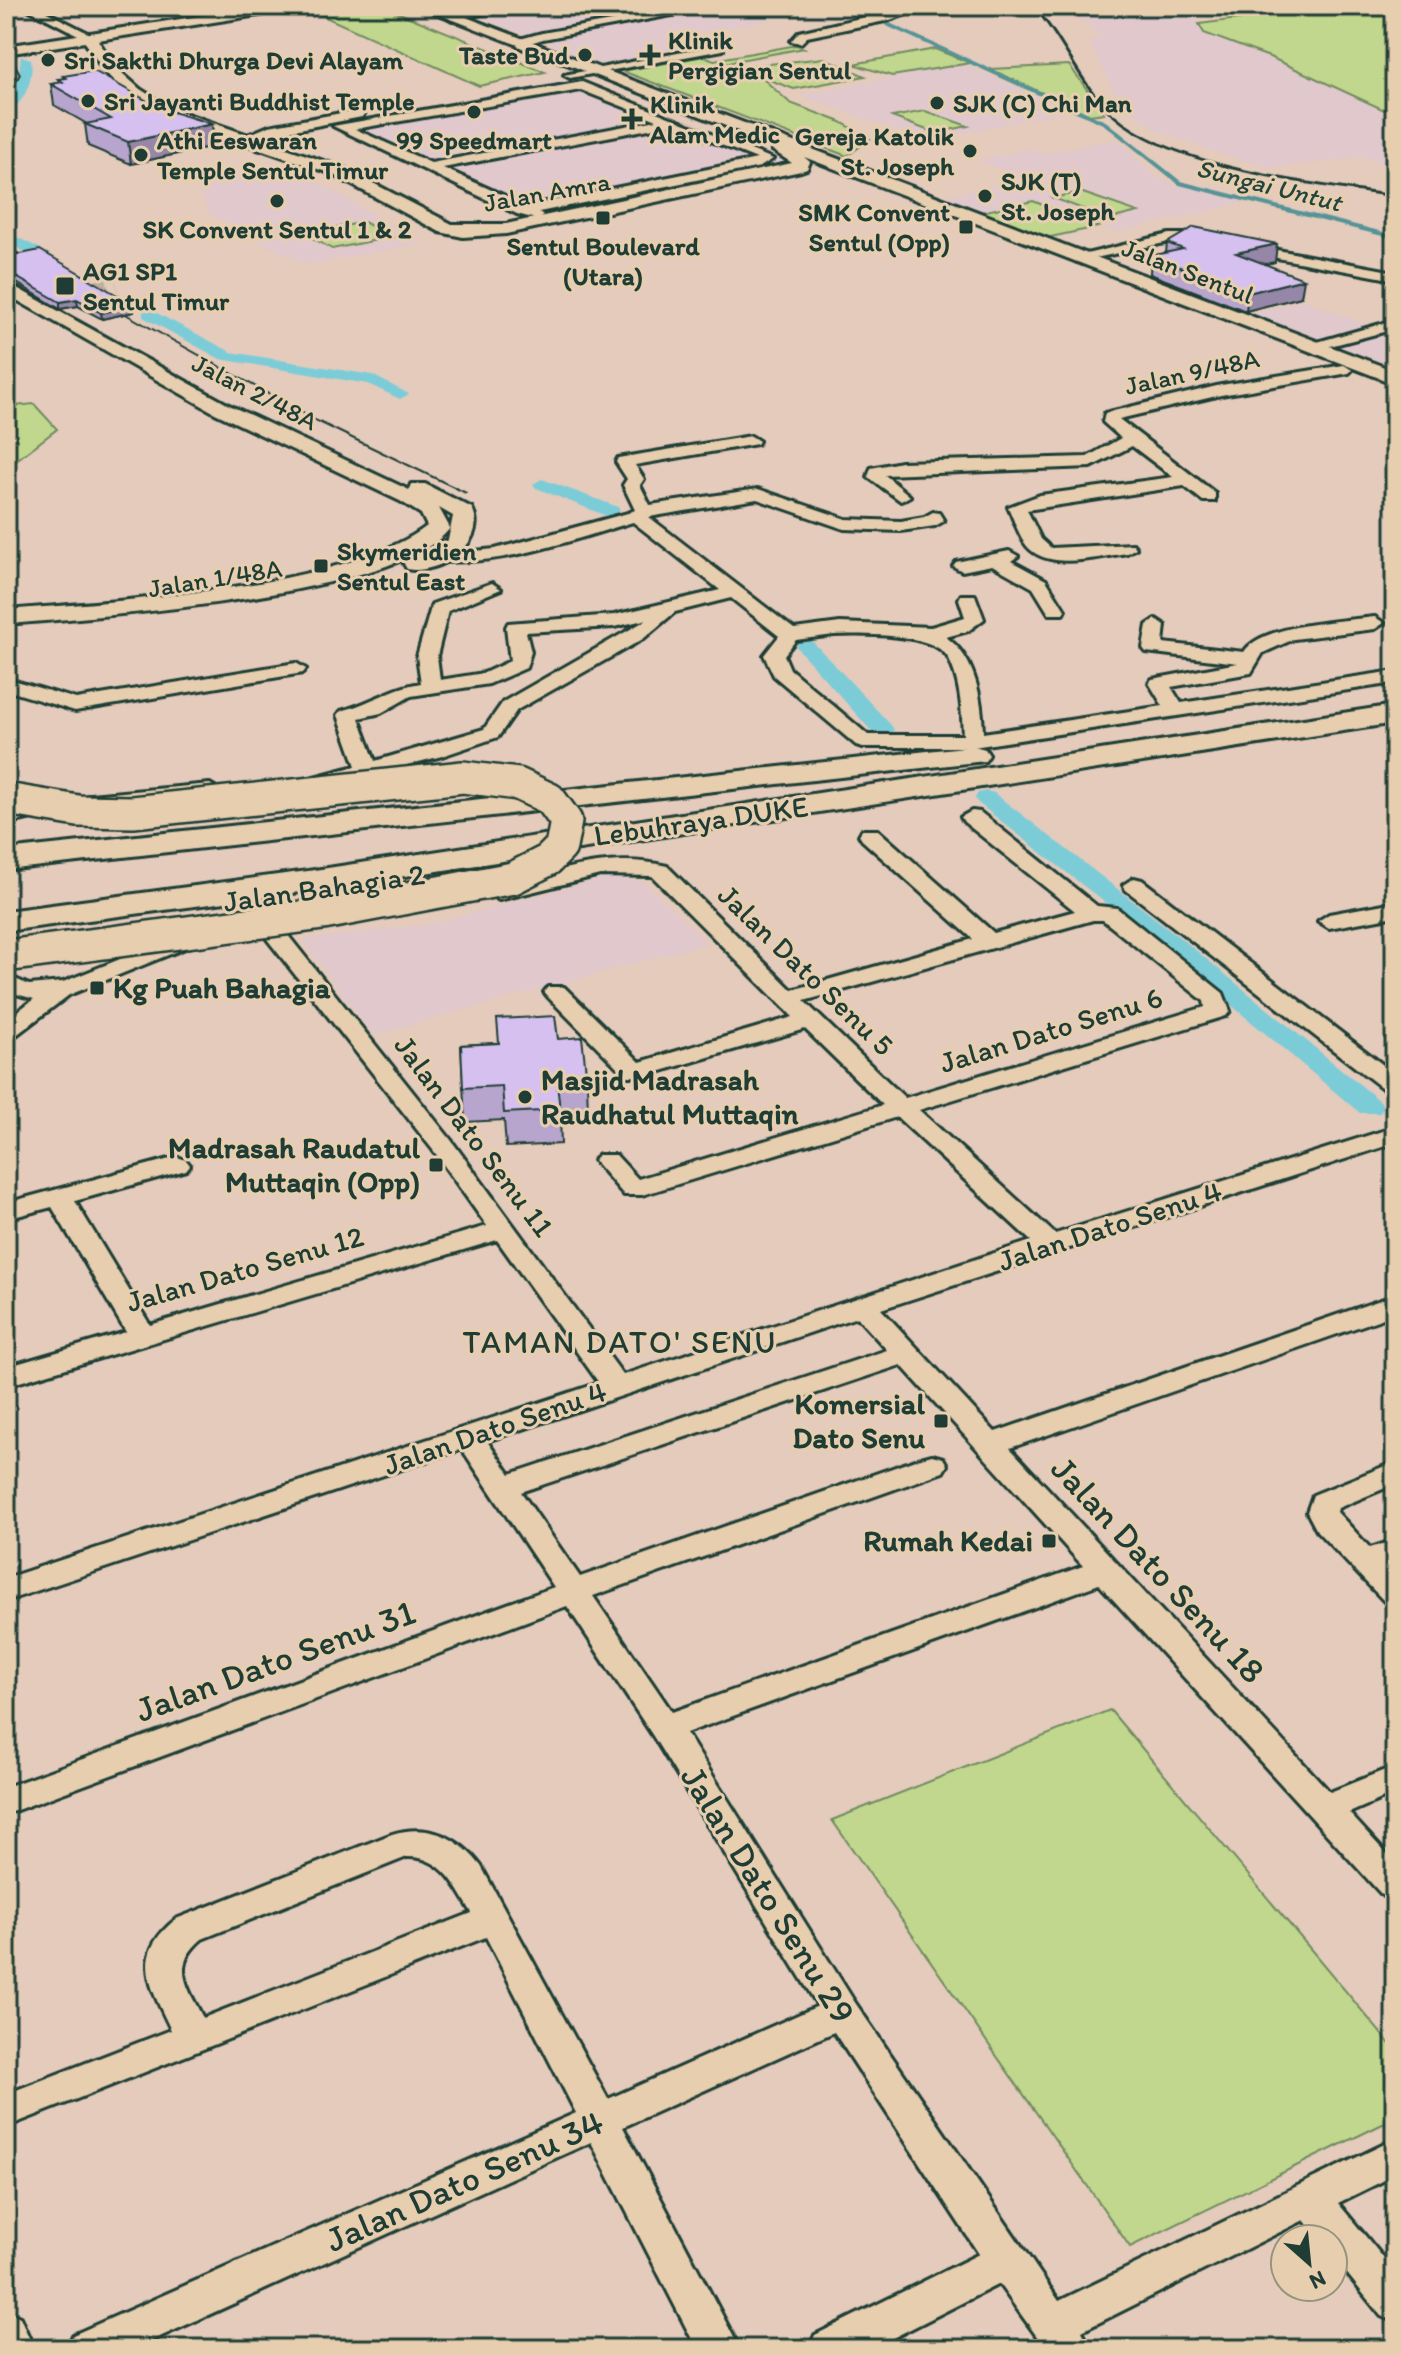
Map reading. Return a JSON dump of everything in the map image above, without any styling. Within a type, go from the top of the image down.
[{"type":"highway","name":"Lebuhraya DUKE","points":[[6,921],[302,872],[528,826],[985,747],[1395,691]]},
{"type":"highway","name":"Lebuhraya DUKE","points":[[6,896],[302,872],[605,834],[1395,714]]},
{"type":"highway","points":[[6,811],[60,820],[116,823],[366,804],[985,747]]},
{"type":"highway","points":[[6,860],[241,836],[985,747]]},
{"type":"highway","points":[[6,799],[78,811],[133,812],[463,777],[518,784],[550,799],[566,821],[561,847],[548,860],[513,878],[323,914],[6,956]]},
{"type":"highway","points":[[6,880],[302,872]]},
{"type":"highway","points":[[6,940],[302,872]]},
{"type":"main road","points":[[6,48],[264,6]]},
{"type":"main road","points":[[6,48],[291,6]]},
{"type":"main road","name":"Jalan Sentul","points":[[425,6],[1077,258],[1391,374]]},
{"type":"main road","name":"Jalan Amra","points":[[86,35],[120,84],[187,121],[338,171],[446,228],[484,231],[555,219],[703,182],[734,182]]},
{"type":"main road","points":[[6,48],[72,48],[81,51],[103,76],[120,84]]},
{"type":"main road","points":[[734,182],[789,170],[802,162],[747,137],[745,130]]},
{"type":"main road","name":"Jalan Sentul","points":[[734,182],[805,174],[853,179],[1180,309],[1352,373],[1395,394]]},
{"type":"main road","name":"Jalan 2/48A","points":[[10,275],[222,409],[430,510],[439,528],[423,550]]},
{"type":"main road","name":"Jalan 2/48A","points":[[75,306],[298,433],[451,504],[464,513],[463,539],[456,546]]},
{"type":"main road","points":[[423,550],[456,546]]},
{"type":"main road","name":"Jalan 1/48A","points":[[6,617],[150,603],[273,584],[423,550]]},
{"type":"main road","name":"Jalan 1/48A","points":[[6,631],[133,620],[277,597],[362,579],[423,550]]},
{"type":"street","points":[[27,6],[86,35]]},
{"type":"street","points":[[452,17],[516,6]]},
{"type":"street","points":[[524,46],[524,41],[552,35],[715,6]]},
{"type":"street","points":[[797,41],[803,34],[886,18],[924,6]]},
{"type":"street","points":[[503,38],[552,35]]},
{"type":"street","points":[[340,122],[496,89],[719,48]]},
{"type":"street","points":[[261,146],[256,134],[582,86],[767,159],[703,182],[522,211]]},
{"type":"street","points":[[496,89],[513,96]]},
{"type":"street","points":[[429,167],[671,121]]},
{"type":"street","points":[[340,122],[522,211],[555,219]]},
{"type":"street","points":[[1077,258],[1169,238],[1192,238],[1395,276]]},
{"type":"street","points":[[1311,346],[1395,324]]},
{"type":"street","name":"Jalan 9/48A","points":[[1209,497],[1111,422],[1111,416],[1212,392],[1352,373]]},
{"type":"street","points":[[901,496],[882,483],[877,472],[901,467],[1091,462],[1124,442],[1136,440]]},
{"type":"street","points":[[751,441],[624,462],[632,469],[636,479],[632,489],[641,513],[790,635]]},
{"type":"street","points":[[1038,549],[1017,507],[1040,500],[1188,480]]},
{"type":"street","points":[[456,546],[469,553],[494,554],[641,513],[758,494],[844,524],[901,526],[935,521],[933,517]]},
{"type":"street","points":[[962,566],[1038,549],[1063,555],[1127,548]]},
{"type":"street","points":[[423,550],[494,554]]},
{"type":"street","points":[[995,559],[1046,588],[1056,610]]},
{"type":"street","points":[[433,688],[426,670],[425,650],[433,637],[439,608],[492,589]]},
{"type":"street","points":[[367,767],[348,715],[374,709],[406,691],[489,678],[519,664],[521,652],[515,627],[614,621],[735,592]]},
{"type":"street","points":[[968,599],[975,619],[965,627],[927,632],[838,629],[790,635],[774,655],[781,672],[863,741],[985,747],[1174,708],[1395,677]]},
{"type":"street","points":[[6,818],[122,797],[297,785],[336,779],[367,767],[435,752],[491,733],[510,706],[636,635],[658,620],[670,606]]},
{"type":"street","points":[[1174,708],[1159,683],[1244,669],[1255,650],[1290,634],[1375,623]]},
{"type":"street","points":[[1156,625],[1153,648],[1251,659]]},
{"type":"street","points":[[927,632],[955,652],[985,747]]},
{"type":"street","points":[[6,684],[75,705],[296,669]]},
{"type":"street","points":[[489,678],[510,706]]},
{"type":"street","name":"Jalan Dato Senu 6","points":[[607,1160],[633,1189],[1218,1011],[1215,998],[1109,913],[1092,913],[972,817]]},
{"type":"street","points":[[870,835],[989,941]]},
{"type":"street","name":"Jalan Bahagia 2","points":[[6,982],[27,992],[61,990],[92,981],[168,945],[410,911],[617,866],[639,865],[659,871]]},
{"type":"street","name":"Jalan Dato Senu 5","points":[[659,871],[809,1020],[1050,1244]]},
{"type":"street","points":[[1134,885],[1395,1086]]},
{"type":"street","points":[[1329,921],[1395,909]]},
{"type":"street","points":[[788,998],[1092,913]]},
{"type":"street","name":"Jalan Dato Senu 11","points":[[271,929],[375,1057],[505,1229],[617,1387]]},
{"type":"street","points":[[6,1031],[61,990]]},
{"type":"street","points":[[556,992],[635,1071],[809,1020]]},
{"type":"street","name":"Jalan Dato Senu 4","points":[[6,1590],[1050,1244],[1395,1135]]},
{"type":"street","points":[[6,1211],[177,1165]]},
{"type":"street","points":[[58,1195],[142,1335]]},
{"type":"street","name":"Jalan Dato Senu 12","points":[[6,1377],[505,1229]]},
{"type":"street","points":[[991,1444],[1395,1304]]},
{"type":"street","name":"Jalan Dato Senu 18","points":[[864,1308],[1395,1886]]},
{"type":"street","points":[[503,1487],[908,1353]]},
{"type":"street","name":"Jalan Dato Senu 29","points":[[469,1437],[572,1594],[665,1727],[841,2012],[1006,2261],[1062,2337]]},
{"type":"street","name":"Jalan Dato Senu 31","points":[[6,1801],[932,1465]]},
{"type":"street","points":[[1395,1472],[1324,1502],[1322,1512],[1328,1524],[1395,1593]]},
{"type":"street","points":[[1365,1562],[1395,1551]]},
{"type":"street","points":[[665,1727],[1106,1570]]},
{"type":"street","points":[[1325,1809],[1395,1779]]},
{"type":"street","points":[[193,2036],[165,1971],[163,1955],[172,1940],[189,1929],[404,1844],[423,1840],[440,1845],[452,1856],[494,1919],[719,2349]]},
{"type":"street","points":[[6,2111],[494,1919]]},
{"type":"street","name":"Jalan Dato Senu 34","points":[[88,2349],[841,2012]]},
{"type":"street","points":[[1062,2337],[1395,2156]]},
{"type":"street","points":[[1311,2199],[1395,2303]]},
{"type":"street","points":[[830,2349],[1006,2261]]},
{"type":"street","points":[[6,2330],[13,2349]]},
{"type":"shaded area","points":[[524,6],[708,6],[528,36],[473,14]]},
{"type":"shaded area","points":[[722,6],[748,6],[782,17],[684,36],[713,48],[607,67],[551,46],[553,36]]},
{"type":"shaded area","points":[[1067,6],[1168,6],[1195,18],[1204,33],[1272,58],[1395,115],[1395,169],[1363,157],[1272,168],[1223,155],[1159,131],[1121,103],[1089,41],[1101,38]]},
{"type":"shaded area","name":"SJK (C) Chi Man","points":[[962,64],[1071,110],[926,141],[801,95]]},
{"type":"shaded area","points":[[574,79],[790,162],[524,219],[329,125]]},
{"type":"shaded area","points":[[1116,139],[1158,179],[1245,202],[1116,232],[1034,200],[978,212],[941,197],[1014,182],[1014,174],[977,160],[1028,149],[1042,154]]},
{"type":"shaded area","name":"SK Convent Sentul 1 & 2","points":[[271,160],[423,243],[306,265],[210,214],[198,187]]},
{"type":"shaded area","points":[[1303,300],[1371,327],[1318,340],[1250,314]]},
{"type":"shaded area","points":[[1395,332],[1395,371],[1332,347],[1370,336]]},
{"type":"shaded area","points":[[614,875],[645,883],[708,943],[372,1035],[303,940],[432,924]]},
{"type":"green space","points":[[382,6],[545,72],[479,86],[305,8]]},
{"type":"green space","points":[[1340,6],[1395,6],[1395,115],[1272,58],[1204,33],[1199,24]]},
{"type":"green space","points":[[797,45],[804,48],[729,62],[741,67],[824,58],[865,76],[794,89],[761,77],[790,103],[841,122],[870,139],[847,156],[622,71],[704,56],[714,60]]},
{"type":"green space","points":[[935,49],[970,63],[892,76],[853,64]]},
{"type":"green space","points":[[1069,65],[1104,113],[1090,115],[990,69]]},
{"type":"green space","points":[[925,111],[968,126],[935,133],[892,117]]},
{"type":"green space","points":[[1080,192],[1138,212],[1110,219],[1053,198]]},
{"type":"green space","points":[[1033,201],[1098,227],[1046,238],[981,212]]},
{"type":"green space","points":[[364,222],[392,237],[332,249],[305,234]]},
{"type":"green space","points":[[34,404],[57,429],[6,468],[6,407]]},
{"type":"green space","points":[[1110,1710],[1395,2050],[1395,2118],[1130,2247],[832,1820]]},
{"type":"building","points":[[94,71],[160,108],[212,124],[128,142],[85,124],[111,119],[51,84],[63,82],[58,79],[66,78],[63,76]]},
{"type":"building","points":[[1194,227],[1277,244],[1236,253],[1304,279],[1248,293],[1151,256],[1183,249],[1167,243]]},
{"type":"building","name":"AG1 SP1 Sentul Timur","points":[[40,250],[134,305],[101,313],[77,299],[60,302],[11,274],[6,268],[6,257]]},
{"type":"building","points":[[555,1016],[558,1039],[582,1037],[587,1081],[557,1083],[560,1110],[504,1113],[502,1086],[463,1088],[461,1045],[499,1043],[497,1019]]},
{"type":"waterway","name":"Sungai Untut","points":[[837,6],[867,17]]},
{"type":"waterway","name":"Sungai Untut","points":[[887,24],[1105,123],[1180,183],[1395,237]]},
{"type":"waterway","points":[[6,109],[22,86],[26,73],[25,59]]},
{"type":"waterway","points":[[6,236],[36,252]]},
{"type":"waterway","points":[[149,314],[226,356],[372,380],[400,394]]},
{"type":"waterway","points":[[542,484],[611,511]]},
{"type":"waterway","points":[[806,646],[883,730]]},
{"type":"waterway","points":[[986,798],[1178,948],[1370,1107]]},
{"type":"tunnel","points":[[69,295],[116,284]]},
{"type":"tram line","points":[[6,48],[20,74],[6,100]]},
{"type":"tram line","points":[[6,247],[38,264]]},
{"type":"tram line","points":[[104,302],[317,421],[466,493]]},
{"type":"railway","points":[[1033,6],[1101,103],[1139,133],[1172,149],[1247,171],[1395,196]]},
{"type":"place","name":"Taste Bud","points":[[585,55]]},
{"type":"place","name":"Klinik Pergigian Sentul","points":[[650,55]]},
{"type":"place","name":"Sri Sakthi Dhurga Devi Alayam","points":[[48,60]]},
{"type":"place","name":"Sri Jayanti Buddhist Temple","points":[[88,101]]},
{"type":"place","name":"SJK (C) Chi Man","points":[[937,103]]},
{"type":"place","name":"99 Speedmart","points":[[474,112]]},
{"type":"place","name":"Klinik Alam Medic","points":[[632,119]]},
{"type":"place","name":"Gereja Katolik St. Joseph","points":[[970,151]]},
{"type":"place","name":"Athi Eeswaran Temple Sentul Timur","points":[[141,155]]},
{"type":"place","name":"SJK (T) St. Joseph","points":[[985,196]]},
{"type":"place","name":"SK Convent Sentul 1 & 2","points":[[277,201]]},
{"type":"place","name":"Sentul Boulevard (Utara)","points":[[603,218]]},
{"type":"place","name":"SMK Convent Sentul (Opp)","points":[[966,227]]},
{"type":"place","name":"AG1 SP1 Sentul Timur","points":[[65,286]]},
{"type":"place","name":"Skymeridien Sentul East","points":[[321,566]]},
{"type":"place","name":"Kg Puah Bahagia","points":[[97,988]]},
{"type":"place","name":"Masjid Madrasah Raudhatul Muttaqin","points":[[525,1097]]},
{"type":"place","name":"Madrasah Raudatul Muttaqin (Opp)","points":[[436,1165]]},
{"type":"place","name":"Komersial Dato Senu","points":[[941,1421]]},
{"type":"place","name":"Rumah Kedai","points":[[1049,1541]]},
{"type":"district","name":"TAMAN DATO' SENU","points":[[620,1342]]}]
